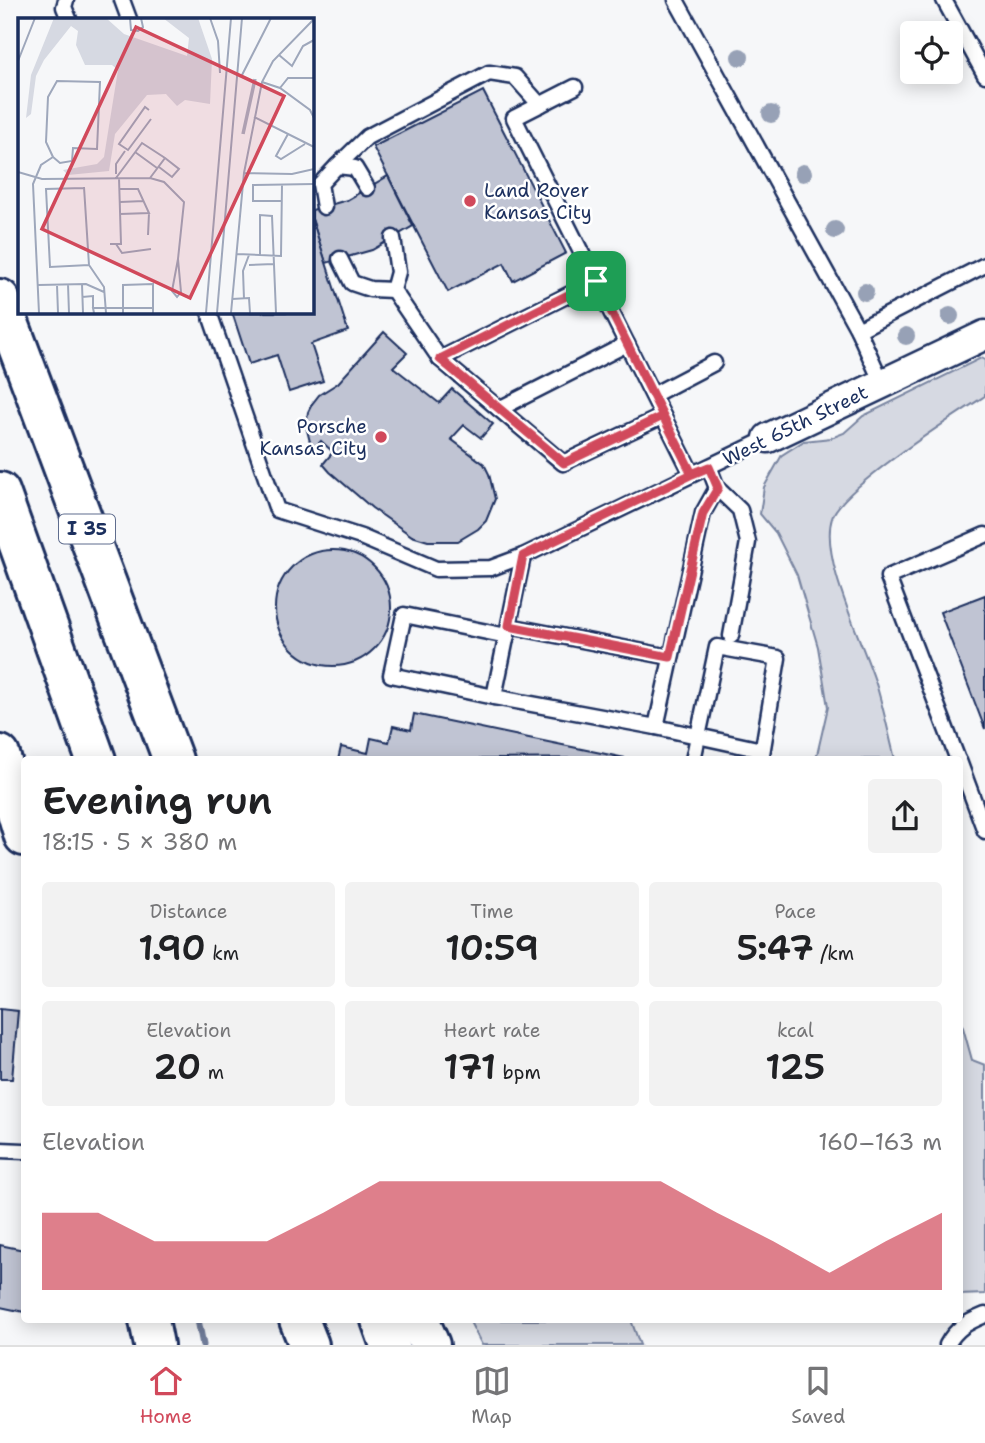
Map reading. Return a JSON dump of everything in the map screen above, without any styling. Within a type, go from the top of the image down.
[{"type":"main road","name":"I 35","points":[[0,299],[171,756]]},
{"type":"main road","points":[[0,492],[95,756]]},
{"type":"main road","points":[[0,755],[18,826]]},
{"type":"main road","points":[[150,1323],[154,1345]]},
{"type":"main road","points":[[287,1323],[288,1345]]},
{"type":"main road","points":[[300,1323],[309,1345]]},
{"type":"main road","points":[[382,1323],[390,1345]]},
{"type":"main road","points":[[420,1323],[430,1345]]},
{"type":"street","name":"West 65th Street","points":[[768,438],[985,335]]},
{"type":"lane","points":[[66,0],[64,8],[69,18]]},
{"type":"lane","points":[[122,0],[129,18]]},
{"type":"lane","points":[[676,0],[858,330],[882,383]]},
{"type":"lane","points":[[944,0],[985,75]]},
{"type":"lane","points":[[324,207],[320,184],[367,137],[489,73],[515,77],[540,105]]},
{"type":"lane","points":[[575,87],[514,118],[692,474]]},
{"type":"lane","points":[[337,166],[355,168],[367,188]]},
{"type":"lane","points":[[393,238],[398,272],[393,290],[440,359],[564,463],[663,416]]},
{"type":"lane","points":[[340,259],[352,283],[370,289],[393,290]]},
{"type":"lane","points":[[858,330],[985,265]]},
{"type":"lane","points":[[440,359],[596,281]]},
{"type":"lane","name":"West 65th Street","points":[[209,313],[277,510],[361,537],[436,569],[491,568],[523,556],[768,438]]},
{"type":"lane","points":[[499,408],[627,344]]},
{"type":"lane","points":[[653,395],[714,363]]},
{"type":"lane","points":[[709,467],[718,488],[740,510],[748,542],[731,636]]},
{"type":"lane","points":[[656,727],[703,513],[718,488]]},
{"type":"lane","points":[[957,756],[888,577],[985,535]]},
{"type":"lane","points":[[494,697],[523,556]]},
{"type":"lane","points":[[670,657],[404,615],[391,675],[698,736],[761,755],[778,658],[717,647],[698,736],[694,756]]},
{"type":"lane","points":[[963,771],[985,831]]},
{"type":"lane","points":[[0,1150],[21,1151]]},
{"type":"lane","points":[[947,1345],[966,1323],[985,1315]]},
{"type":"shaded area","points":[[981,358],[985,360],[985,396],[876,471],[840,505],[832,518],[830,535],[837,578],[877,687],[894,756],[817,756],[828,707],[818,647],[797,575],[776,533],[760,514],[764,487],[782,455],[804,441],[831,438],[844,433],[863,416]]},
{"type":"shaded area","points":[[963,1027],[972,1060],[985,1065],[985,1294],[963,1295]]},
{"type":"shaded area","points":[[471,1323],[632,1323],[640,1345],[482,1345]]},
{"type":"building","name":"Land Rover Kansas City","points":[[483,91],[566,253],[513,281],[504,263],[448,292],[373,147]]},
{"type":"building","points":[[388,176],[413,226],[372,250],[326,263],[313,222],[313,210],[347,200]]},
{"type":"building","points":[[313,222],[348,331],[311,344],[323,381],[289,392],[277,355],[249,364],[232,313],[313,313]]},
{"type":"building","name":"Porsche Kansas City","points":[[384,332],[407,353],[393,367],[439,403],[452,389],[493,424],[481,438],[464,425],[451,439],[484,464],[495,499],[486,521],[458,541],[428,541],[412,536],[372,508],[330,472],[323,464],[333,452],[321,441],[314,449],[311,446],[306,426],[312,404],[319,395],[338,383]]},
{"type":"building","points":[[333,550],[355,554],[374,567],[387,586],[391,608],[387,630],[374,649],[355,662],[333,666],[311,662],[292,649],[279,630],[275,608],[279,586],[292,567],[311,554]]},
{"type":"building","points":[[985,595],[985,729],[940,612]]},
{"type":"building","points":[[414,714],[615,756],[339,756],[341,747],[368,753],[371,738],[389,742],[393,726],[411,730]]},
{"type":"building","points":[[0,1009],[18,1011],[12,1079],[0,1079]]},
{"type":"building","points":[[0,1245],[21,1249],[21,1311],[0,1307]]},
{"type":"waterway","points":[[199,1323],[203,1345]]},
{"type":"place","name":"Land Rover Kansas City","points":[[470,201]]},
{"type":"place","name":"Porsche Kansas City","points":[[381,437]]},
{"type":"route","points":[[596,281],[440,359],[564,463],[663,416],[692,474],[709,467],[718,488],[703,513],[670,657],[509,626],[523,556],[692,474],[596,281]]}]
